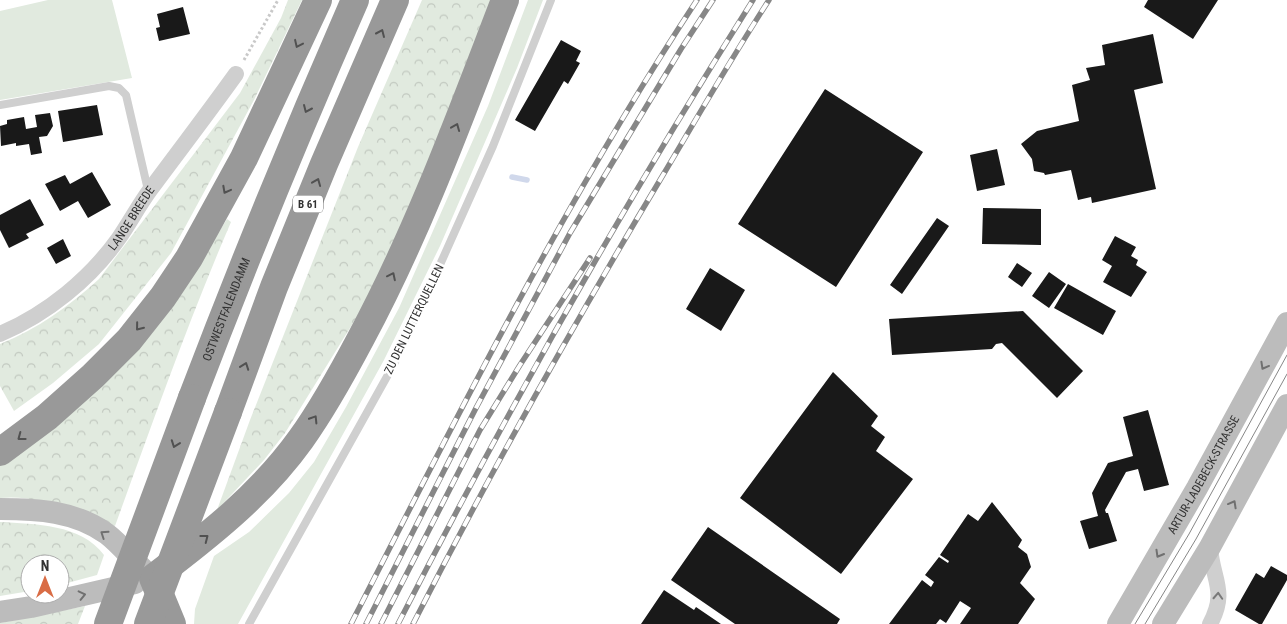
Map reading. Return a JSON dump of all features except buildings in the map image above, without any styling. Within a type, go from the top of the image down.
[{"type":"highway","points":[[0,452],[47,417],[93,376],[128,340],[163,297],[189,258],[244,158],[318,0]]},
{"type":"highway","name":"OSTWESTFALENDAMM","points":[[108,624],[235,284],[288,152],[355,0]]},
{"type":"highway","name":"B 61","points":[[148,624],[274,287],[321,172],[396,0]]},
{"type":"highway","points":[[172,624],[153,578],[220,526],[261,487],[301,440],[338,381],[373,317],[403,253],[457,126],[505,0]]},
{"type":"street","name":"LANGE BREEDE","points":[[0,334],[15,328],[49,306],[91,273],[119,239],[149,192],[236,74]]},
{"type":"street","name":"ARTUR-LADEBECK-STRASSE","points":[[1118,624],[1197,488],[1287,323]]},
{"type":"street","points":[[1163,624],[1210,546],[1287,405]]},
{"type":"street","points":[[0,509],[37,509],[76,518],[106,534],[153,578]]},
{"type":"street","points":[[1210,546],[1213,568],[1219,586],[1219,602],[1210,624]]},
{"type":"street","points":[[0,612],[31,607],[153,578]]},
{"type":"lane","name":"ZU DEN LUTTERQUELLEN","points":[[249,624],[394,364],[493,146],[551,0]]},
{"type":"lane","points":[[0,105],[109,86],[119,88],[126,95],[149,192]]},
{"type":"path","points":[[236,74],[278,0]]},
{"type":"green space","points":[[48,0],[112,0],[132,78],[0,100],[0,11]]},
{"type":"green space","points":[[288,0],[302,0],[254,100],[171,253],[99,344],[53,383],[14,411],[0,386],[0,344],[40,324],[99,279],[240,93],[281,18]]},
{"type":"green space","points":[[422,0],[494,0],[427,172],[363,307],[285,433],[264,460],[217,510],[250,420],[358,147]]},
{"type":"green space","points":[[528,0],[543,0],[517,68],[440,246],[384,360],[238,624],[194,624],[195,609],[214,556],[249,532],[289,493],[314,462],[399,308],[488,106]]},
{"type":"green space","points":[[227,219],[231,222],[185,335],[115,526],[73,510],[44,502],[30,499],[0,498],[0,463],[191,276]]},
{"type":"green space","points":[[0,522],[42,525],[70,531],[83,537],[104,555],[97,575],[70,582],[70,554],[20,554],[20,593],[0,596]]},
{"type":"green space","points":[[85,606],[78,624],[0,624],[0,623]]},
{"type":"waterway","points":[[512,177],[527,180]]},
{"type":"tram line","points":[[1135,624],[1189,534],[1287,355]]},
{"type":"tram line","points":[[1145,624],[1196,539],[1287,374]]},
{"type":"railway","points":[[351,624],[473,386],[558,229],[649,75],[697,0]]},
{"type":"railway","points":[[366,624],[476,408],[570,233],[681,49],[713,0]]},
{"type":"railway","points":[[398,624],[481,465],[568,308],[705,76],[753,0]]},
{"type":"railway","points":[[413,624],[503,453],[566,341],[715,87],[769,0]]},
{"type":"railway","points":[[381,624],[480,430],[590,258]]}]
